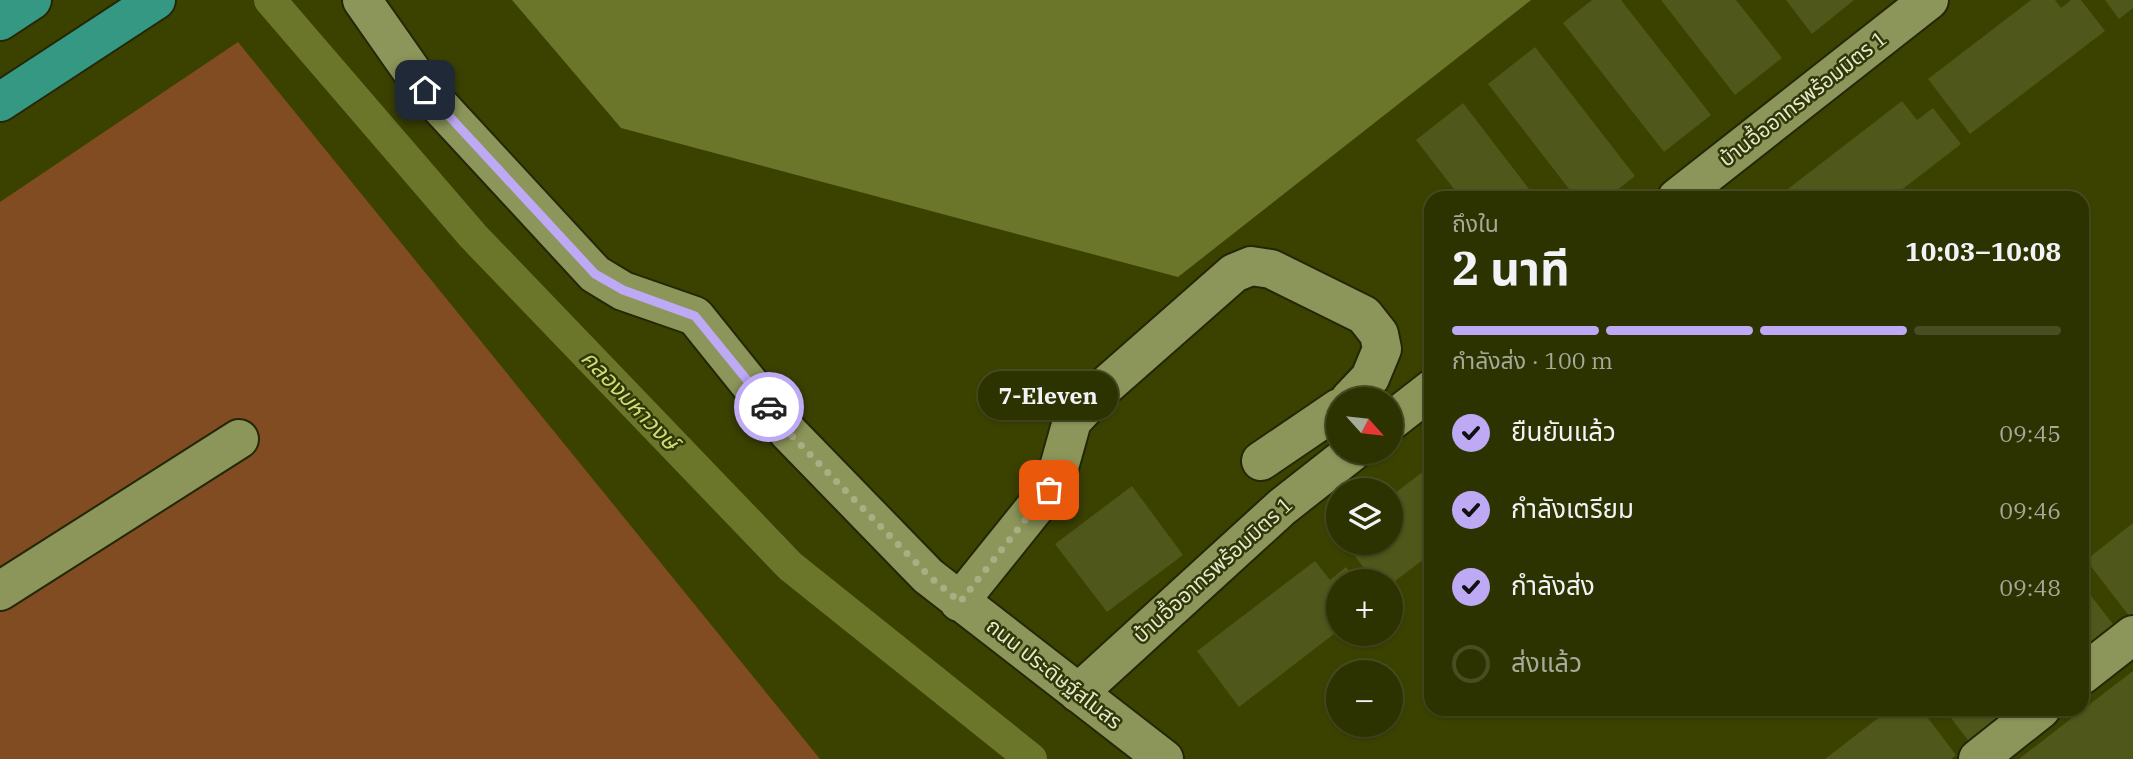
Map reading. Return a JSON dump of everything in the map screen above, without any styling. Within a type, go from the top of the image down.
[{"type":"highway","points":[[0,21],[32,0]]},
{"type":"highway","points":[[0,102],[156,0]]},
{"type":"street","name":"ถนน ประดิษฐ์สโมสร","points":[[362,0],[425,90],[595,274],[623,290],[695,316],[789,433],[929,576],[1164,759]]},
{"type":"street","name":"บ้านอื้ออาทรพร้อมมิตร 1","points":[[1686,191],[1929,0]]},
{"type":"street","points":[[960,602],[1049,490],[1072,421],[1101,390],[1234,273],[1251,266],[1272,269],[1363,316],[1379,334],[1382,349],[1370,378],[1361,387]]},
{"type":"street","points":[[1404,411],[1424,395]]},
{"type":"street","points":[[1261,461],[1326,417]]},
{"type":"street","points":[[0,591],[239,439]]},
{"type":"street","name":"บ้านอื้ออาทรพร้อมมิตร 1","points":[[1078,694],[1282,507],[1337,464]]},
{"type":"street","points":[[2089,670],[2133,635]]},
{"type":"street","points":[[1978,759],[2032,716]]},
{"type":"shaded area","points":[[512,0],[1531,0],[1178,277],[621,128]]},
{"type":"shaded area","points":[[238,42],[820,759],[0,759],[0,202]]},
{"type":"building","points":[[1592,0],[1621,0],[1711,115],[1664,152],[1563,23]]},
{"type":"building","points":[[1661,0],[1736,0],[1782,58],[1735,95]]},
{"type":"building","points":[[1786,0],[1854,0],[1812,34]]},
{"type":"building","points":[[2031,0],[2055,0],[2061,8],[2071,0],[2081,0],[2105,31],[1970,134],[1928,79]]},
{"type":"building","points":[[2105,0],[2133,0],[2133,8],[2119,19]]},
{"type":"building","points":[[1535,47],[1635,176],[1616,191],[1571,191],[1488,84]]},
{"type":"building","points":[[1902,101],[1917,120],[1933,108],[1961,144],[1900,191],[1785,191]]},
{"type":"building","points":[[1463,103],[1531,191],[1456,191],[1416,140]]},
{"type":"building","points":[[1424,471],[1424,559],[1403,575],[1403,569],[1365,569],[1354,555],[1403,555],[1403,487]]},
{"type":"building","points":[[1132,486],[1183,555],[1107,612],[1055,544]]},
{"type":"building","points":[[2133,523],[2133,621],[2089,564],[2089,558]]},
{"type":"building","points":[[1315,561],[1326,575],[1326,640],[1239,707],[1197,651]]},
{"type":"building","points":[[2089,593],[2119,632],[2089,655]]},
{"type":"building","points":[[2133,671],[2133,759],[2019,759],[2074,716],[2089,716],[2089,705]]},
{"type":"building","points":[[1881,716],[1926,716],[1956,755],[1951,759],[1825,759]]},
{"type":"building","points":[[1949,716],[2009,716],[1971,744]]},
{"type":"waterway","name":"คลองมหาวงษ์","points":[[270,0],[473,236],[790,566],[1031,759]]},
{"type":"way so far","points":[[769,407],[789,433],[929,576],[960,602],[1049,490]]},
{"type":"place","name":"7-Eleven","points":[[1049,490]]},
{"type":"route","points":[[425,90],[595,274],[623,290],[695,316],[769,407]]}]
